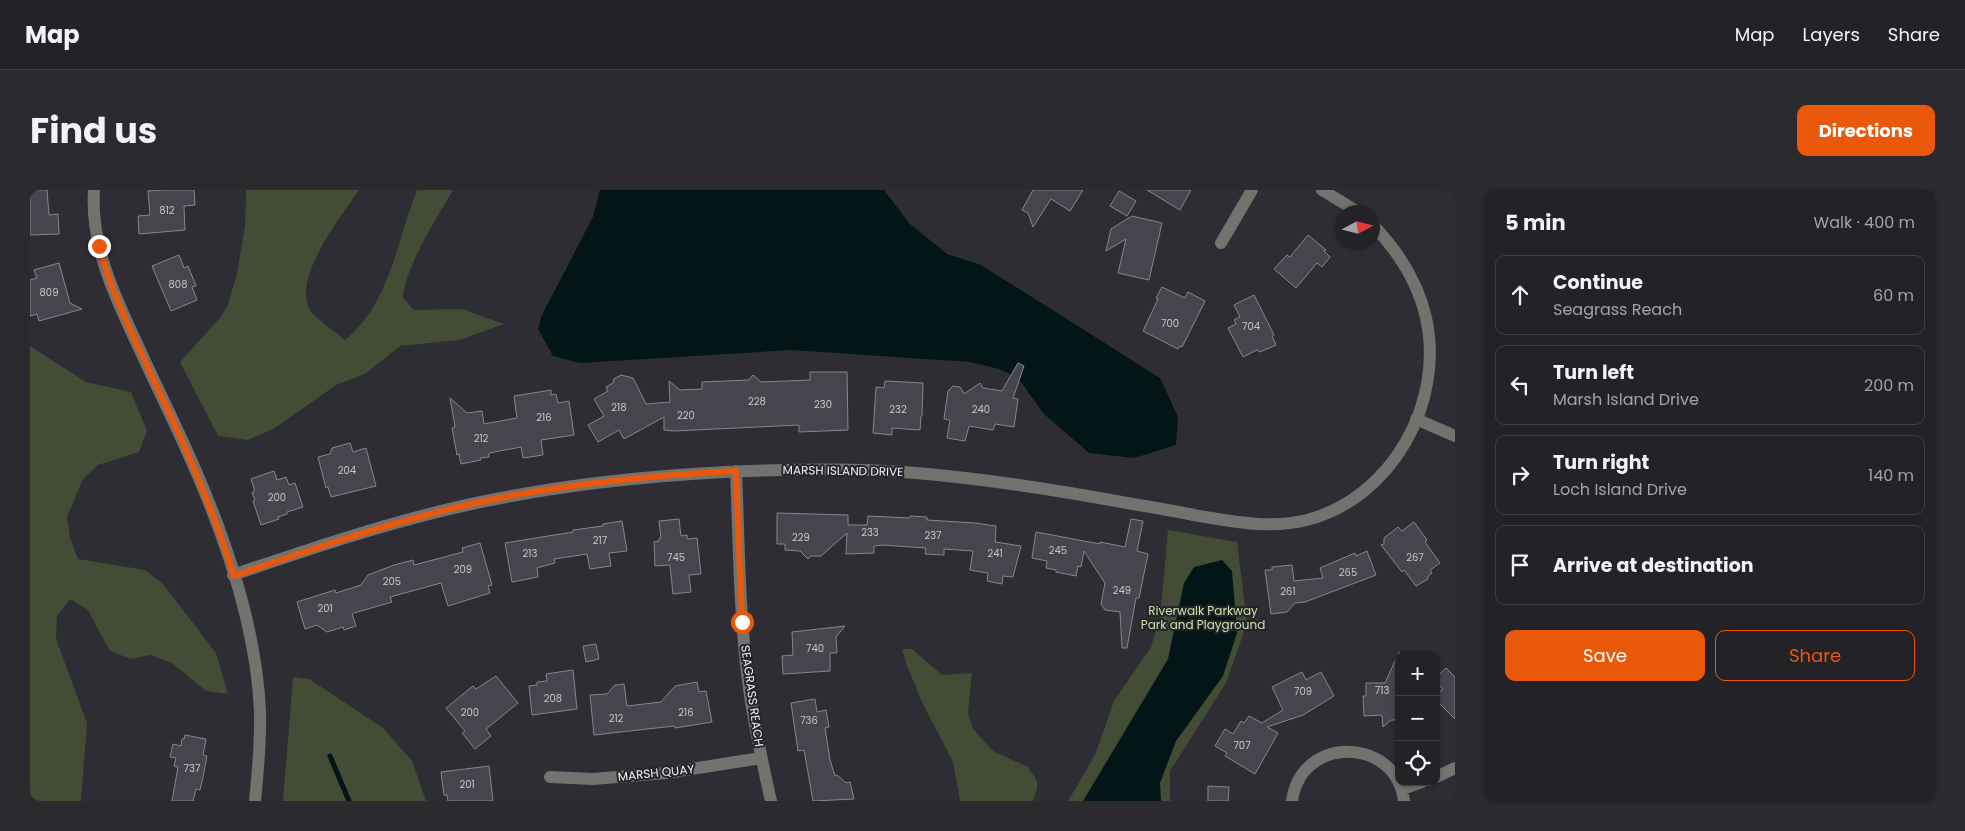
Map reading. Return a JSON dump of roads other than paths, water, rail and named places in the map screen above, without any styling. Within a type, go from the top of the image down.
[{"type":"street","points":[[94,190],[99,246],[105,269],[118,303],[199,479],[224,545],[247,620],[254,651],[260,708],[261,732],[255,801]]},
{"type":"street","points":[[1221,243],[1252,190]]},
{"type":"street","points":[[1322,190],[1347,205]]},
{"type":"street","name":"MARSH ISLAND DRIVE","points":[[234,576],[313,548],[420,517],[499,498],[634,479],[736,471],[832,469],[914,473],[1027,485],[1229,522],[1280,525],[1309,519],[1326,513],[1360,494],[1394,462],[1402,451],[1423,398],[1429,365],[1428,329],[1425,316],[1418,293],[1403,261],[1380,232]]},
{"type":"street","points":[[1416,419],[1455,436]]},
{"type":"street","name":"SEAGRASS REACH","points":[[736,471],[742,622],[748,681],[761,758],[771,801]]},
{"type":"street","points":[[1292,801],[1294,787],[1310,764],[1335,752],[1362,752],[1387,766],[1403,795],[1416,786]]},
{"type":"street","name":"MARSH QUAY","points":[[550,776],[593,779],[666,773],[761,758]]},
{"type":"street","points":[[1440,775],[1455,768]]},
{"type":"waterway","points":[[330,756],[349,801]]},
{"type":"park label","name":"Riverwalk Parkway Park and Playground","points":[[1203,618]]}]
